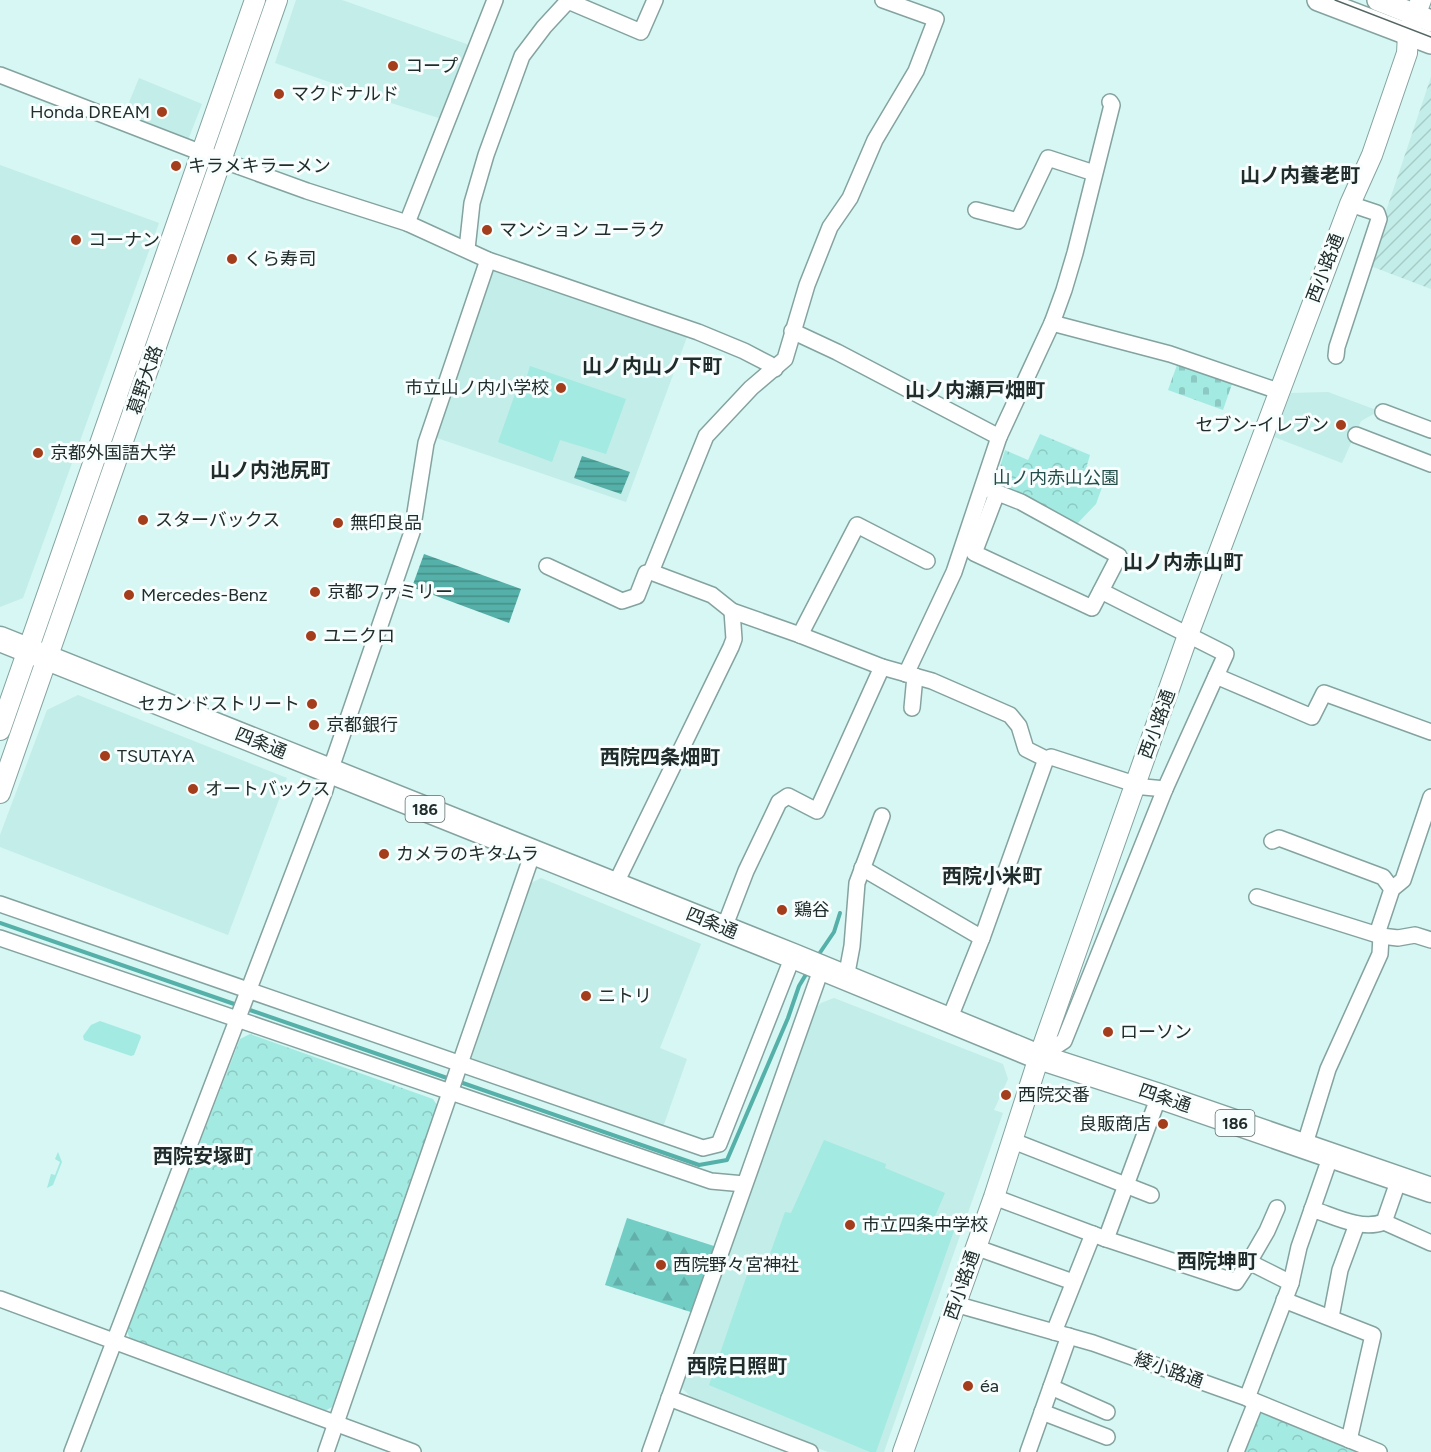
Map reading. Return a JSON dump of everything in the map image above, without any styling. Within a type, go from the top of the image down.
[{"type":"main road","points":[[1318,0],[1419,17]]},
{"type":"main road","points":[[1378,0],[1419,17],[1431,43]]},
{"type":"main road","name":"四条通","points":[[0,639],[809,962],[1039,1057],[1431,1190]]},
{"type":"street","name":"葛野大路","points":[[0,792],[38,654],[202,153],[255,0]]},
{"type":"street","name":"葛野大路","points":[[0,730],[38,654],[222,161],[277,0]]},
{"type":"street","points":[[407,223],[495,0]]},
{"type":"street","points":[[467,249],[475,193],[486,154],[522,56],[544,27],[568,1],[641,32],[656,0]]},
{"type":"street","points":[[651,572],[706,436],[751,388],[785,359],[813,267],[830,226],[850,198],[875,140],[916,71],[936,19],[883,0]]},
{"type":"street","name":"西小路通","points":[[903,1452],[994,1197],[1039,1057],[1188,635],[1278,391],[1350,204],[1372,155],[1419,17]]},
{"type":"street","points":[[0,75],[222,161],[407,223],[488,260],[706,335],[744,351],[775,369]]},
{"type":"street","points":[[226,83],[246,91]]},
{"type":"street","points":[[991,490],[1021,502],[1119,556],[1092,608],[974,553],[991,490],[988,464],[1052,322],[1076,254],[1112,105],[1110,102]]},
{"type":"street","points":[[976,210],[1018,221],[1048,158],[1094,173]]},
{"type":"street","points":[[1336,356],[1379,219],[1377,213],[1350,204]]},
{"type":"street","points":[[72,1452],[325,790],[412,532],[426,443],[488,260]]},
{"type":"street","points":[[1052,322],[1170,354],[1278,391]]},
{"type":"street","points":[[792,331],[837,352],[999,437]]},
{"type":"street","points":[[1383,412],[1431,430]]},
{"type":"street","points":[[1356,435],[1431,464]]},
{"type":"street","points":[[912,708],[911,675],[991,490]]},
{"type":"street","points":[[800,635],[857,525],[927,561]]},
{"type":"street","points":[[547,566],[622,601],[636,596],[646,573],[651,572],[712,595],[732,611],[882,667],[932,681],[1010,715],[1019,726],[1026,748],[1046,759],[1051,757],[1144,787],[1164,789]]},
{"type":"street","points":[[1039,1057],[1065,1041],[1164,789],[1226,654],[1101,591]]},
{"type":"street","points":[[615,885],[731,647],[734,639],[732,611]]},
{"type":"street","points":[[724,928],[746,870],[779,802],[788,796],[817,810],[882,667]]},
{"type":"street","points":[[1216,676],[1312,717],[1324,693],[1431,732]]},
{"type":"street","points":[[949,1020],[982,938],[1046,759]]},
{"type":"street","points":[[1304,1147],[1328,1070],[1380,954],[1381,936],[1378,931],[1392,889],[1403,880],[1425,832],[1431,797]]},
{"type":"street","points":[[846,978],[852,946],[855,893],[882,816]]},
{"type":"street","points":[[1272,841],[1279,838],[1383,877],[1392,889]]},
{"type":"street","points":[[326,1452],[532,852]]},
{"type":"street","points":[[862,868],[982,938]]},
{"type":"street","points":[[1257,897],[1381,936],[1398,938],[1415,935],[1431,940]]},
{"type":"street","points":[[0,904],[703,1148],[719,1144],[809,962]]},
{"type":"street","points":[[0,938],[711,1181],[744,1184]]},
{"type":"street","points":[[650,1452],[744,1184],[809,962]]},
{"type":"street","points":[[1028,1452],[1051,1387],[1073,1282],[1126,1185],[1159,1096]]},
{"type":"street","points":[[1013,1141],[1151,1194]]},
{"type":"street","points":[[1236,1452],[1291,1282],[1299,1247],[1331,1155]]},
{"type":"street","points":[[1384,1222],[1399,1179]]},
{"type":"street","points":[[994,1197],[1236,1282],[1267,1232],[1277,1208]]},
{"type":"street","points":[[1312,1209],[1357,1224],[1373,1226],[1384,1222],[1431,1243]]},
{"type":"street","points":[[1331,1317],[1340,1270],[1357,1224]]},
{"type":"street","points":[[975,1247],[1073,1282]]},
{"type":"street","points":[[1249,1262],[1291,1282]]},
{"type":"street","points":[[0,1299],[413,1452]]},
{"type":"street","points":[[1284,1300],[1373,1335],[1349,1440]]},
{"type":"street","name":"綾小路通","points":[[955,1304],[1061,1334],[1251,1400],[1379,1452]]},
{"type":"street","points":[[1051,1387],[1107,1412]]},
{"type":"street","points":[[669,1398],[810,1452]]},
{"type":"street","points":[[1042,1412],[1107,1437]]},
{"type":"shaded area","name":"コープ","points":[[296,0],[342,0],[472,46],[442,119],[275,63]]},
{"type":"shaded area","points":[[1431,77],[1431,289],[1368,265]]},
{"type":"shaded area","name":"Honda DREAM","points":[[139,78],[202,104],[186,145],[122,120]]},
{"type":"shaded area","name":"京都外国語大学","points":[[0,165],[159,223],[23,598],[0,607]]},
{"type":"shaded area","name":"市立山ノ内小学校","points":[[492,271],[567,293],[572,298],[687,337],[626,502],[437,438]]},
{"type":"shaded area","points":[[1328,392],[1379,411],[1361,421],[1342,463],[1274,437],[1291,393]]},
{"type":"shaded area","points":[[582,456],[630,472],[621,494],[574,478]]},
{"type":"shaded area","points":[[424,554],[521,589],[509,623],[412,587]]},
{"type":"shaded area","points":[[78,695],[287,778],[228,935],[0,847],[0,835],[47,710]]},
{"type":"shaded area","name":"ニトリ","points":[[541,878],[701,944],[660,1048],[687,1059],[662,1130],[476,1065],[472,1057],[527,889],[531,883]]},
{"type":"shaded area","name":"市立四条中学校","points":[[834,998],[1003,1064],[1008,1079],[994,1110],[1003,1113],[884,1452],[828,1452],[694,1400],[682,1388],[749,1190],[815,1009],[821,1003]]},
{"type":"green space","points":[[1177,365],[1191,370],[1192,366],[1233,381],[1223,410],[1168,390]]},
{"type":"green space","points":[[530,366],[626,399],[606,454],[560,440],[552,462],[498,442],[520,380],[526,379]]},
{"type":"green space","name":"山ノ内赤山公園","points":[[1040,434],[1090,455],[1087,465],[1091,475],[1105,479],[1096,504],[1074,527],[995,484],[1005,450],[1028,460]]},
{"type":"green space","points":[[100,1021],[140,1035],[134,1055],[131,1056],[84,1040],[83,1036],[91,1025]]},
{"type":"green space","points":[[250,1034],[433,1099],[439,1108],[332,1407],[323,1412],[130,1340],[127,1330],[240,1039]]},
{"type":"green space","points":[[824,1140],[886,1164],[885,1168],[945,1193],[935,1216],[956,1225],[876,1452],[870,1452],[709,1385],[748,1272],[762,1276],[785,1212],[791,1213]]},
{"type":"green space","points":[[58,1152],[62,1162],[53,1185],[47,1188],[51,1174],[55,1175],[60,1162],[55,1159]]},
{"type":"green space","points":[[627,1218],[717,1247],[694,1313],[605,1285]]},
{"type":"green space","points":[[1256,1411],[1358,1452],[1241,1452]]},
{"type":"waterway","points":[[817,957],[834,932],[840,913]]},
{"type":"waterway","points":[[0,923],[240,1006]]},
{"type":"waterway","points":[[457,1081],[699,1165],[727,1160],[788,1018],[799,986],[808,971]]},
{"type":"waterway","points":[[247,1009],[450,1079]]},
{"type":"tram line","points":[[1335,0],[1431,37]]},
{"type":"place","name":"コープ","points":[[393,66]]},
{"type":"place","name":"マクドナルド","points":[[279,94]]},
{"type":"place","name":"Honda DREAM","points":[[162,112]]},
{"type":"place","name":"キラメキラーメン","points":[[176,166]]},
{"type":"place","name":"マンション ユーラク","points":[[487,230]]},
{"type":"place","name":"コーナン","points":[[76,240]]},
{"type":"place","name":"くら寿司","points":[[232,259]]},
{"type":"place","name":"市立山ノ内小学校","points":[[561,388]]},
{"type":"place","name":"セブン-イレブン","points":[[1341,425]]},
{"type":"place","name":"京都外国語大学","points":[[38,453]]},
{"type":"place","name":"スターバックス","points":[[143,520]]},
{"type":"place","name":"無印良品","points":[[338,523]]},
{"type":"place","name":"京都ファミリー","points":[[315,592]]},
{"type":"place","name":"Mercedes-Benz","points":[[129,595]]},
{"type":"place","name":"ユニクロ","points":[[311,636]]},
{"type":"place","name":"セカンドストリート","points":[[312,704]]},
{"type":"place","name":"京都銀行","points":[[314,725]]},
{"type":"place","name":"TSUTAYA","points":[[105,756]]},
{"type":"place","name":"オートバックス","points":[[193,789]]},
{"type":"place","name":"カメラのキタムラ","points":[[384,854]]},
{"type":"place","name":"鶏谷","points":[[782,910]]},
{"type":"place","name":"ニトリ","points":[[586,996]]},
{"type":"place","name":"ローソン","points":[[1108,1032]]},
{"type":"place","name":"西院交番","points":[[1006,1095]]},
{"type":"place","name":"良販商店","points":[[1163,1124]]},
{"type":"place","name":"市立四条中学校","points":[[850,1225]]},
{"type":"place","name":"西院野々宮神社","points":[[661,1265]]},
{"type":"place","name":"éa","points":[[968,1386]]},
{"type":"district","name":"山ノ内養老町","points":[[1300,175]]},
{"type":"district","name":"山ノ内山ノ下町","points":[[652,366]]},
{"type":"district","name":"山ノ内瀬戸畑町","points":[[975,390]]},
{"type":"district","name":"山ノ内池尻町","points":[[270,470]]},
{"type":"district","name":"山ノ内赤山町","points":[[1183,562]]},
{"type":"district","name":"西院四条畑町","points":[[660,757]]},
{"type":"district","name":"西院小米町","points":[[992,876]]},
{"type":"district","name":"西院安塚町","points":[[203,1156]]},
{"type":"district","name":"西院坤町","points":[[1217,1261]]},
{"type":"district","name":"西院日照町","points":[[737,1366]]}]
